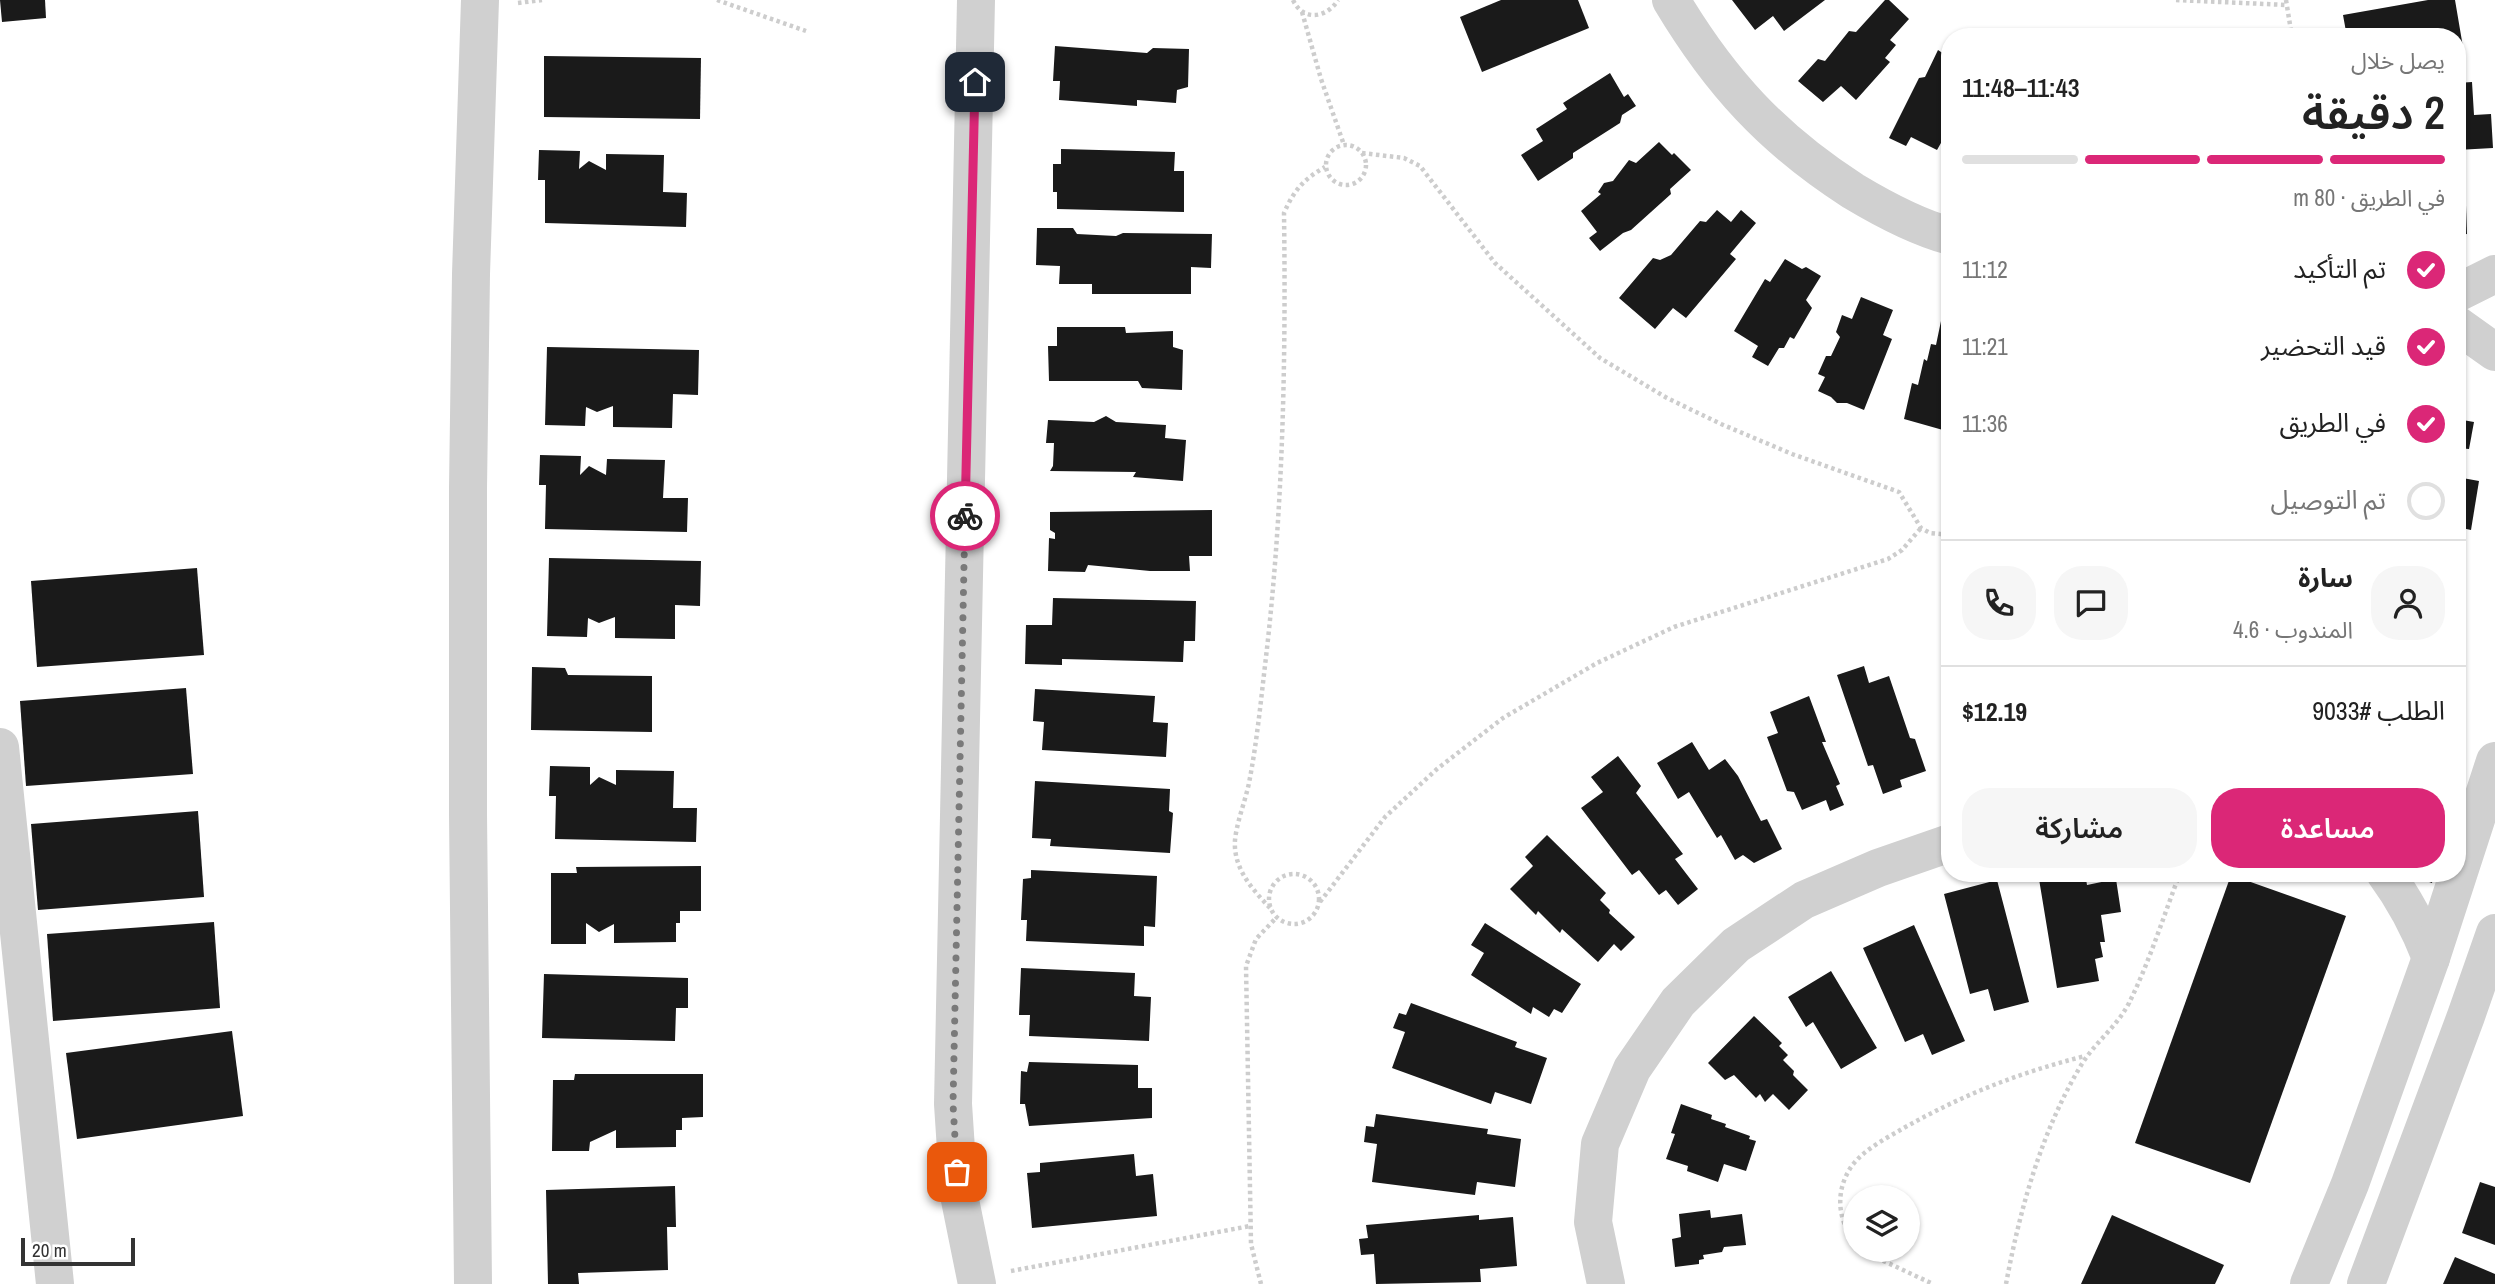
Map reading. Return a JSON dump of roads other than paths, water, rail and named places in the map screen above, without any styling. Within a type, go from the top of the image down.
[{"type":"street","points":[[473,1284],[468,488],[471,274],[480,0]]},
{"type":"street","points":[[976,0],[953,1104],[959,1195],[977,1281]]},
{"type":"street","points":[[1671,0],[1696,42],[1729,86],[1768,127],[1819,169],[1875,204],[1941,234]]},
{"type":"street","points":[[2466,288],[2495,274]]},
{"type":"street","points":[[2466,331],[2495,352]]},
{"type":"street","points":[[0,747],[55,1284]]},
{"type":"street","points":[[2466,787],[2493,768]]},
{"type":"street","points":[[2466,851],[2493,768]]},
{"type":"street","points":[[1606,1284],[1593,1222],[1600,1143],[1632,1069],[1678,1002],[1736,945],[1804,900],[1878,868],[1941,846]]},
{"type":"street","points":[[2392,882],[2418,926],[2431,958]]},
{"type":"street","points":[[2309,1284],[2350,1184],[2456,882]]},
{"type":"street","points":[[2366,1284],[2495,933]]},
{"type":"street","points":[[2350,1184],[2396,1203]]}]
